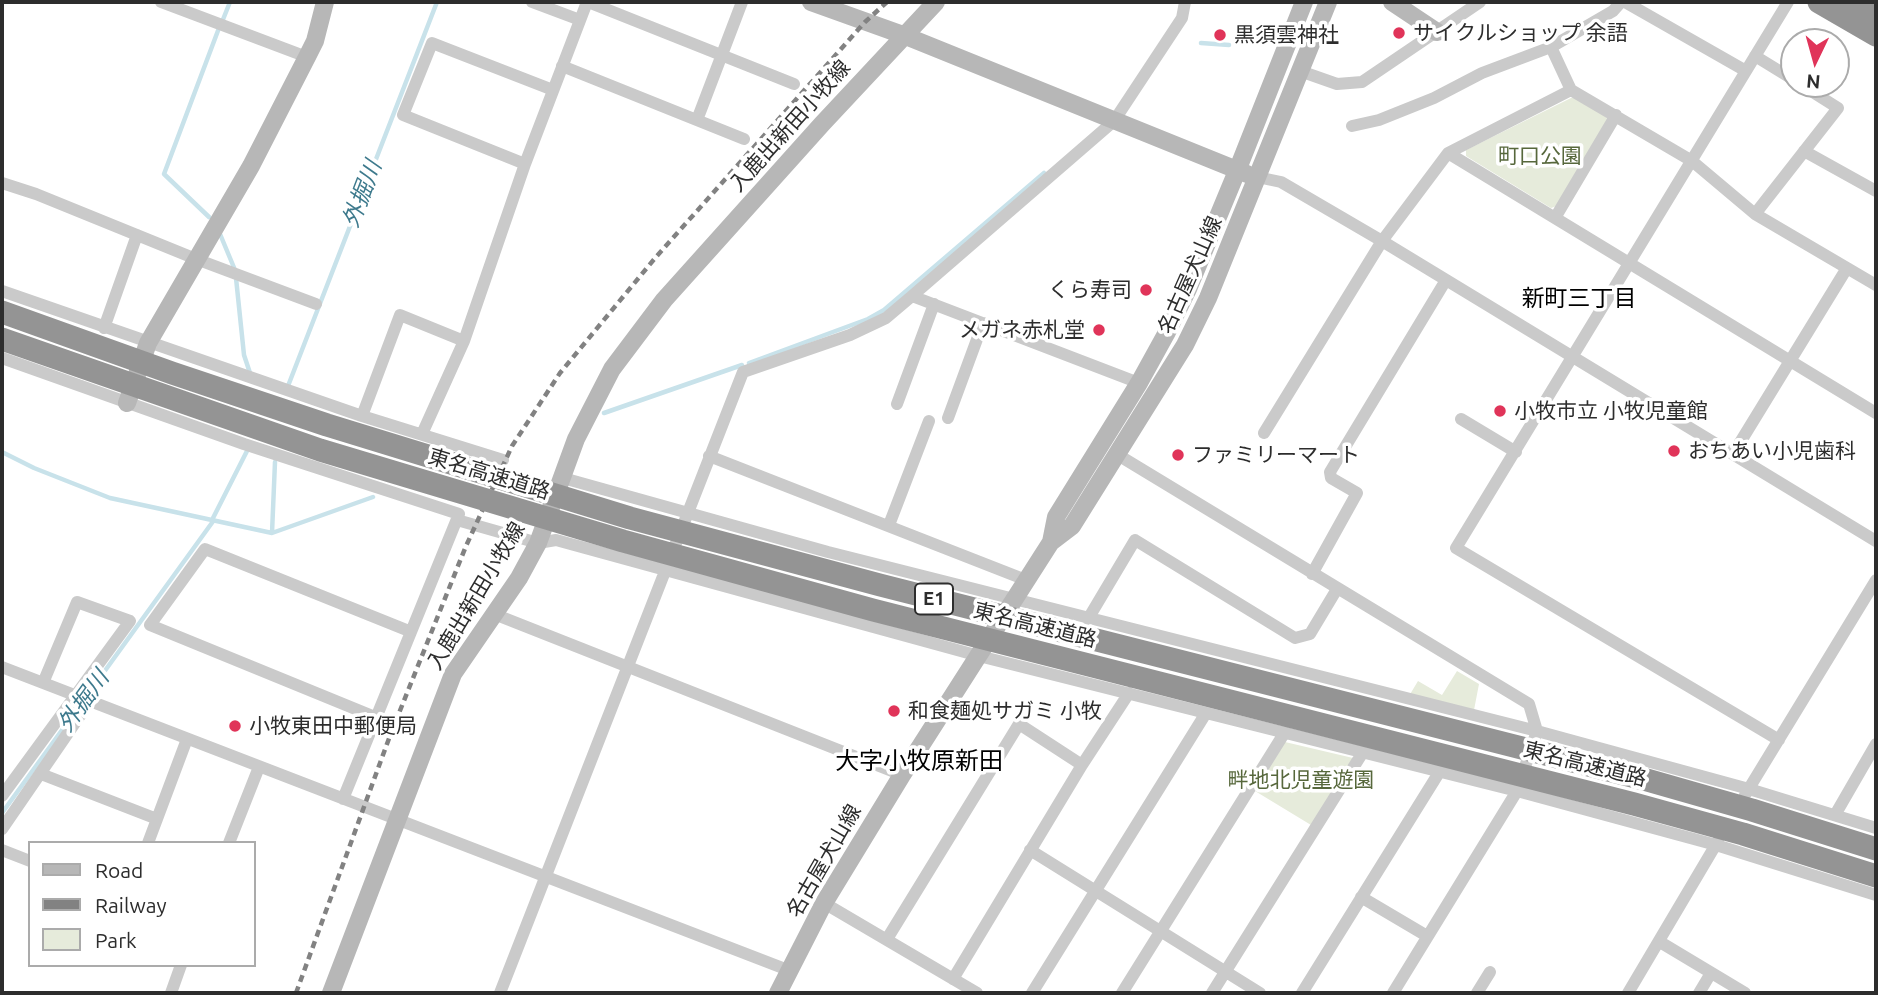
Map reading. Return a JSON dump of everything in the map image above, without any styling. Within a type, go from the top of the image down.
[{"type":"highway","points":[[1819,2],[1876,35]]},
{"type":"highway","points":[[1853,2],[1876,15]]},
{"type":"highway","name":"東名高速道路","points":[[2,312],[314,421],[630,518],[880,585],[1640,778],[1876,849]]},
{"type":"highway","name":"東名高速道路","points":[[2,339],[320,450],[623,541],[886,614],[1634,804],[1743,834],[1876,876]]},
{"type":"main road","points":[[127,403],[148,343],[251,166],[315,41],[325,2]]},
{"type":"main road","points":[[811,2],[903,35],[1257,177]]},
{"type":"main road","name":"入鹿出新田小牧線","points":[[331,993],[453,674],[519,578],[537,543],[576,439],[612,369],[664,300],[903,35],[936,2]]},
{"type":"main road","name":"名古屋犬山線","points":[[1051,542],[1056,517],[1139,383],[1188,289],[1304,2]]},
{"type":"main road","name":"名古屋犬山線","points":[[778,993],[824,903],[902,775],[1051,542],[1072,526],[1185,345],[1208,298],[1328,2]]},
{"type":"main road","points":[[1393,2],[1437,32]]},
{"type":"street","points":[[161,2],[307,57]]},
{"type":"street","points":[[532,2],[580,20]]},
{"type":"street","points":[[422,434],[464,341],[525,164],[587,2],[794,84]]},
{"type":"street","points":[[697,120],[742,2]]},
{"type":"street","points":[[500,993],[743,372],[850,335],[886,318],[1114,121],[1182,18],[1185,2]]},
{"type":"street","points":[[1300,71],[1337,84],[1362,82],[1480,2]]},
{"type":"street","points":[[1352,126],[1379,120],[1434,98],[1482,74],[1551,47],[1614,11],[1623,2],[1746,71]]},
{"type":"street","points":[[1779,740],[1456,548],[1574,358],[1788,2]]},
{"type":"street","points":[[525,164],[403,115],[432,43],[553,90]]},
{"type":"street","points":[[1551,47],[1571,90],[1692,161],[1755,214],[1876,285]]},
{"type":"street","points":[[1755,56],[1780,71]]},
{"type":"street","points":[[562,66],[744,139]]},
{"type":"street","points":[[1264,433],[1382,241],[1448,153],[1571,90]]},
{"type":"street","points":[[1755,214],[1838,107],[1823,98]]},
{"type":"street","points":[[1555,218],[1616,115]]},
{"type":"street","points":[[1804,151],[1876,191]]},
{"type":"street","points":[[1448,153],[1876,413]]},
{"type":"street","points":[[1257,177],[1281,182],[1382,241],[1876,541]]},
{"type":"street","points":[[2,183],[317,304]]},
{"type":"street","points":[[104,328],[137,235]]},
{"type":"street","points":[[1733,454],[1847,268]]},
{"type":"street","points":[[1312,574],[1357,493],[1331,478],[1331,472],[1446,280]]},
{"type":"street","points":[[2,291],[362,416],[503,460]]},
{"type":"street","points":[[912,296],[1139,383]]},
{"type":"street","points":[[897,404],[933,304]]},
{"type":"street","points":[[39,372],[52,310]]},
{"type":"street","points":[[362,416],[400,315],[464,341]]},
{"type":"street","points":[[948,418],[983,323]]},
{"type":"street","points":[[2,358],[244,444],[459,514],[342,799]]},
{"type":"street","points":[[1461,419],[1516,452]]},
{"type":"street","points":[[889,525],[929,421]]},
{"type":"street","points":[[1118,455],[1529,704],[1537,731],[1517,791],[1393,993]]},
{"type":"street","points":[[709,456],[1026,580]]},
{"type":"street","points":[[563,478],[828,552],[1537,731],[1749,789],[1876,828]]},
{"type":"street","points":[[457,520],[537,543],[556,541],[979,656],[1517,791],[1716,845],[1876,895]]},
{"type":"street","points":[[1088,619],[1135,540],[1295,638],[1310,634],[1336,589]]},
{"type":"street","points":[[375,716],[150,625],[205,548],[409,631]]},
{"type":"street","points":[[813,611],[828,552]]},
{"type":"street","points":[[1628,993],[1876,580]]},
{"type":"street","points":[[2,796],[130,621],[77,602],[43,683]]},
{"type":"street","points":[[494,614],[902,775]]},
{"type":"street","points":[[2,667],[788,970]]},
{"type":"street","points":[[953,979],[1082,765],[1129,693]]},
{"type":"street","points":[[2,830],[90,701]]},
{"type":"street","points":[[1032,993],[1206,713]]},
{"type":"street","points":[[887,939],[1019,724],[1082,765]]},
{"type":"street","points":[[1122,993],[1285,732]]},
{"type":"street","points":[[149,841],[187,739]]},
{"type":"street","points":[[1835,815],[1876,744]]},
{"type":"street","points":[[1212,993],[1363,752]]},
{"type":"street","points":[[230,841],[259,767]]},
{"type":"street","points":[[1301,993],[1440,771]]},
{"type":"street","points":[[41,774],[157,818]]},
{"type":"street","points":[[1840,883],[1859,822]]},
{"type":"street","points":[[2,850],[28,859]]},
{"type":"street","points":[[1030,850],[1260,993]]},
{"type":"street","points":[[1362,897],[1427,936]]},
{"type":"street","points":[[824,903],[977,993]]},
{"type":"street","points":[[1660,942],[1745,993]]},
{"type":"street","points":[[171,993],[180,967]]},
{"type":"street","points":[[1478,993],[1490,972]]},
{"type":"street","points":[[1699,993],[1711,973]]},
{"type":"green space","name":"町口公園","points":[[1571,98],[1578,98],[1606,116],[1608,122],[1557,206],[1551,208],[1466,156],[1466,150]]},
{"type":"green space","points":[[1457,671],[1479,684],[1474,710],[1409,696],[1418,681],[1442,695]]},
{"type":"green space","name":"畔地北児童遊園","points":[[1285,742],[1353,758],[1311,825],[1255,791]]},
{"type":"waterway","points":[[222,22],[230,2]]},
{"type":"waterway","name":"外掘川","points":[[288,386],[437,2]]},
{"type":"waterway","points":[[209,217],[164,174],[219,28]]},
{"type":"waterway","points":[[1201,43],[1229,45]]},
{"type":"waterway","points":[[749,363],[868,319],[884,310],[1044,173]]},
{"type":"waterway","points":[[220,234],[235,270]]},
{"type":"waterway","points":[[236,278],[244,355],[250,373]]},
{"type":"waterway","points":[[604,413],[742,365]]},
{"type":"waterway","points":[[212,520],[247,451]]},
{"type":"waterway","points":[[2,452],[34,468],[110,498],[272,533],[373,497]]},
{"type":"waterway","name":"外掘川","points":[[272,533],[275,462]]},
{"type":"waterway","name":"外掘川","points":[[2,813],[214,520]]},
{"type":"railway","points":[[296,993],[391,733],[466,546],[512,446],[560,373],[656,257],[865,22],[887,2]]},
{"type":"place","name":"サイクルショップ 余語","points":[[1399,33]]},
{"type":"place","name":"黒須雲神社","points":[[1220,35]]},
{"type":"place","name":"くら寿司","points":[[1146,290]]},
{"type":"place","name":"メガネ赤札堂","points":[[1099,330]]},
{"type":"place","name":"小牧市立 小牧児童館","points":[[1500,411]]},
{"type":"place","name":"おちあい小児歯科","points":[[1674,451]]},
{"type":"place","name":"ファミリーマート","points":[[1178,455]]},
{"type":"place","name":"和食麺処サガミ 小牧","points":[[894,711]]},
{"type":"place","name":"小牧東田中郵便局","points":[[235,726]]},
{"type":"district","name":"新町三丁目","points":[[1579,298]]},
{"type":"district","name":"大字小牧原新田","points":[[919,761]]}]
